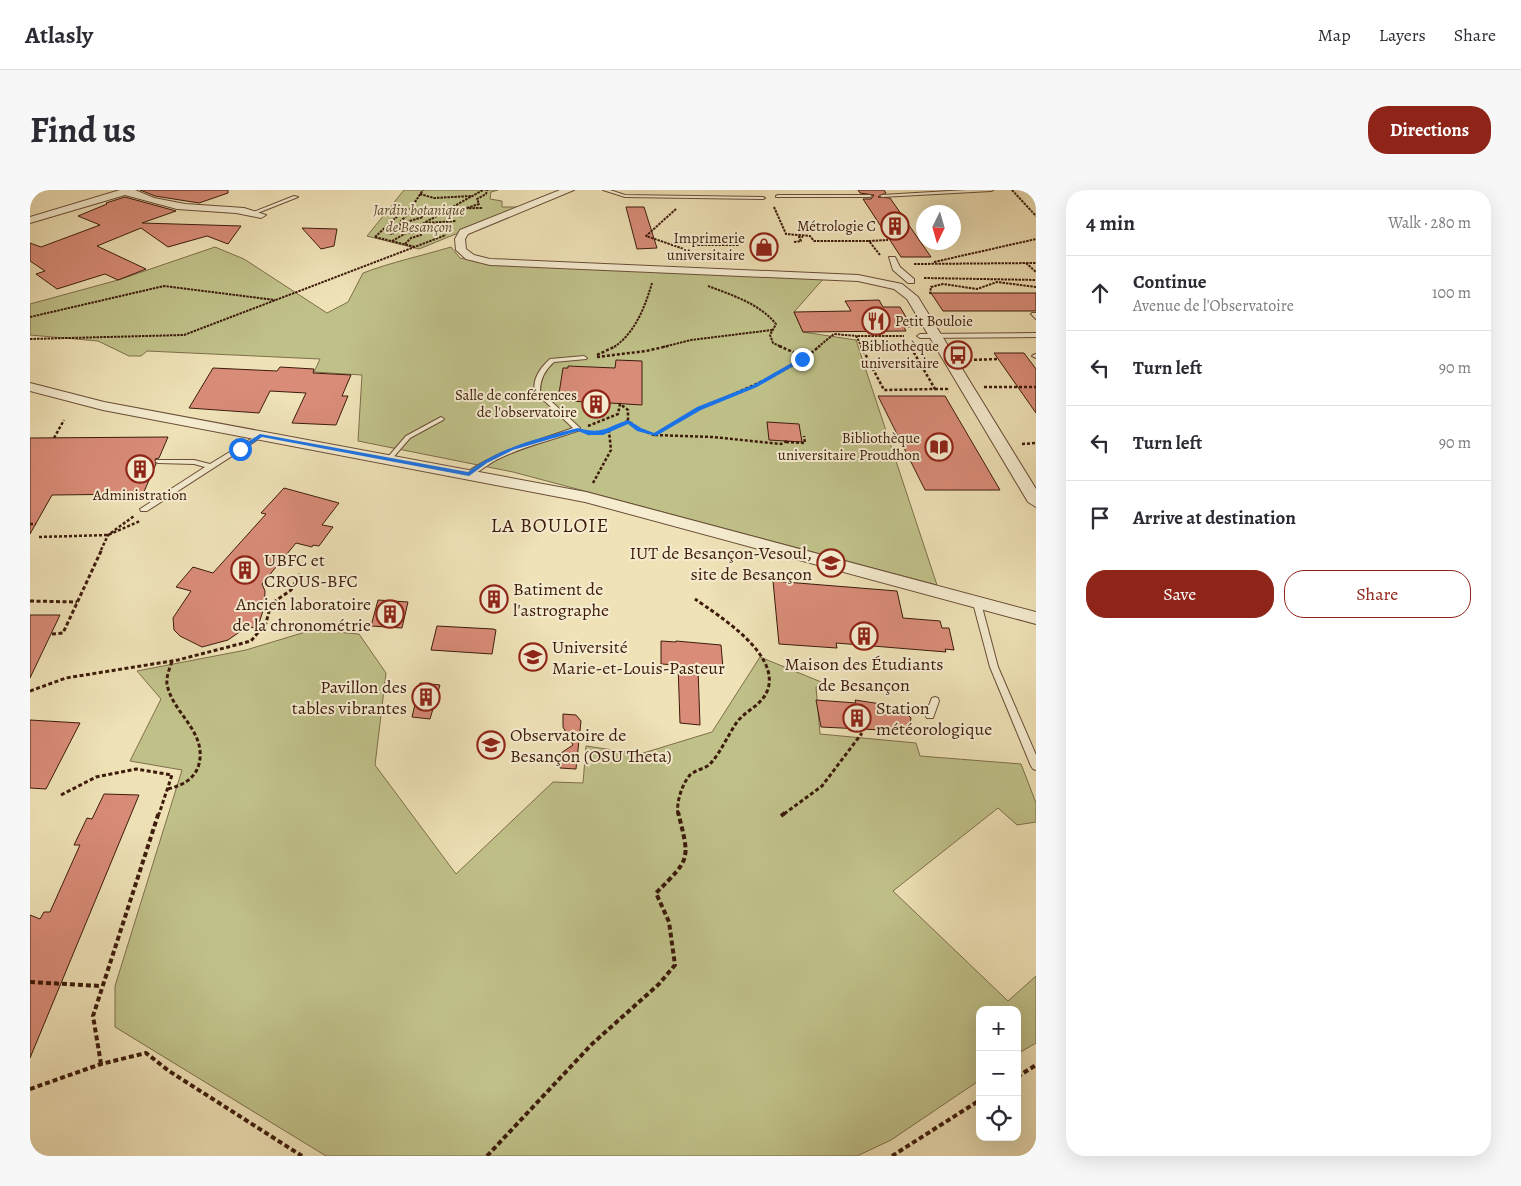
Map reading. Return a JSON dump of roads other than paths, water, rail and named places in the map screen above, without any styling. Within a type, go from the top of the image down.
[{"type":"street","points":[[569,190],[465,228],[459,240],[459,246],[468,256],[479,261],[858,278],[898,286],[912,296],[1036,502]]},
{"type":"street","points":[[30,220],[128,191],[162,203],[257,214]]},
{"type":"street","points":[[892,259],[896,268],[913,280]]},
{"type":"street","points":[[30,387],[84,402],[559,490],[634,508],[1036,618]]},
{"type":"lane","points":[[605,190],[625,196],[763,198]]},
{"type":"lane","points":[[882,196],[991,190]]},
{"type":"lane","points":[[778,196],[870,196]]},
{"type":"lane","points":[[257,214],[296,197]]},
{"type":"lane","points":[[1028,335],[1036,344]]},
{"type":"lane","points":[[920,336],[1036,335]]},
{"type":"lane","points":[[469,474],[484,462],[511,449],[578,429],[537,391],[537,386],[538,378],[552,360],[584,358]]},
{"type":"lane","points":[[389,460],[408,437],[441,420]]},
{"type":"lane","points":[[144,509],[260,435]]},
{"type":"lane","points":[[158,461],[194,462],[212,466]]},
{"type":"lane","points":[[977,603],[994,667],[1036,766]]},
{"type":"lane","points":[[930,715],[934,701]]},
{"type":"place","name":"Métrologie C","points":[[895,226]]},
{"type":"place","name":"Imprimerie universitaire","points":[[764,247]]},
{"type":"place","name":"Petit Bouloie","points":[[876,321]]},
{"type":"place","name":"Bibliothèque universitaire","points":[[958,355]]},
{"type":"place","name":"Salle de conférences de l'observatoire","points":[[596,404]]},
{"type":"place","name":"Bibliothèque universitaire Proudhon","points":[[939,447]]},
{"type":"place","name":"Administration","points":[[140,469]]},
{"type":"place","name":"IUT de Besançon-Vesoul, site de Besançon","points":[[831,563]]},
{"type":"place","name":"UBFC et CROUS-BFC","points":[[245,570]]},
{"type":"place","name":"Batiment de l'astrographe","points":[[494,599]]},
{"type":"place","name":"Ancien laboratoire de la chronométrie","points":[[390,614]]},
{"type":"place","name":"Maison des Étudiants de Besançon","points":[[864,636]]},
{"type":"place","name":"Université Marie-et-Louis-Pasteur","points":[[533,657]]},
{"type":"place","name":"Pavillon des tables vibrantes","points":[[426,697]]},
{"type":"place","name":"Station météorologique","points":[[857,718]]},
{"type":"place","name":"Observatoire de Besançon (OSU Theta)","points":[[491,745]]},
{"type":"district","name":"LA BOULOIE","points":[[550,525]]},
{"type":"park label","name":"Jardin botanique de Besançon","points":[[419,218]]}]
